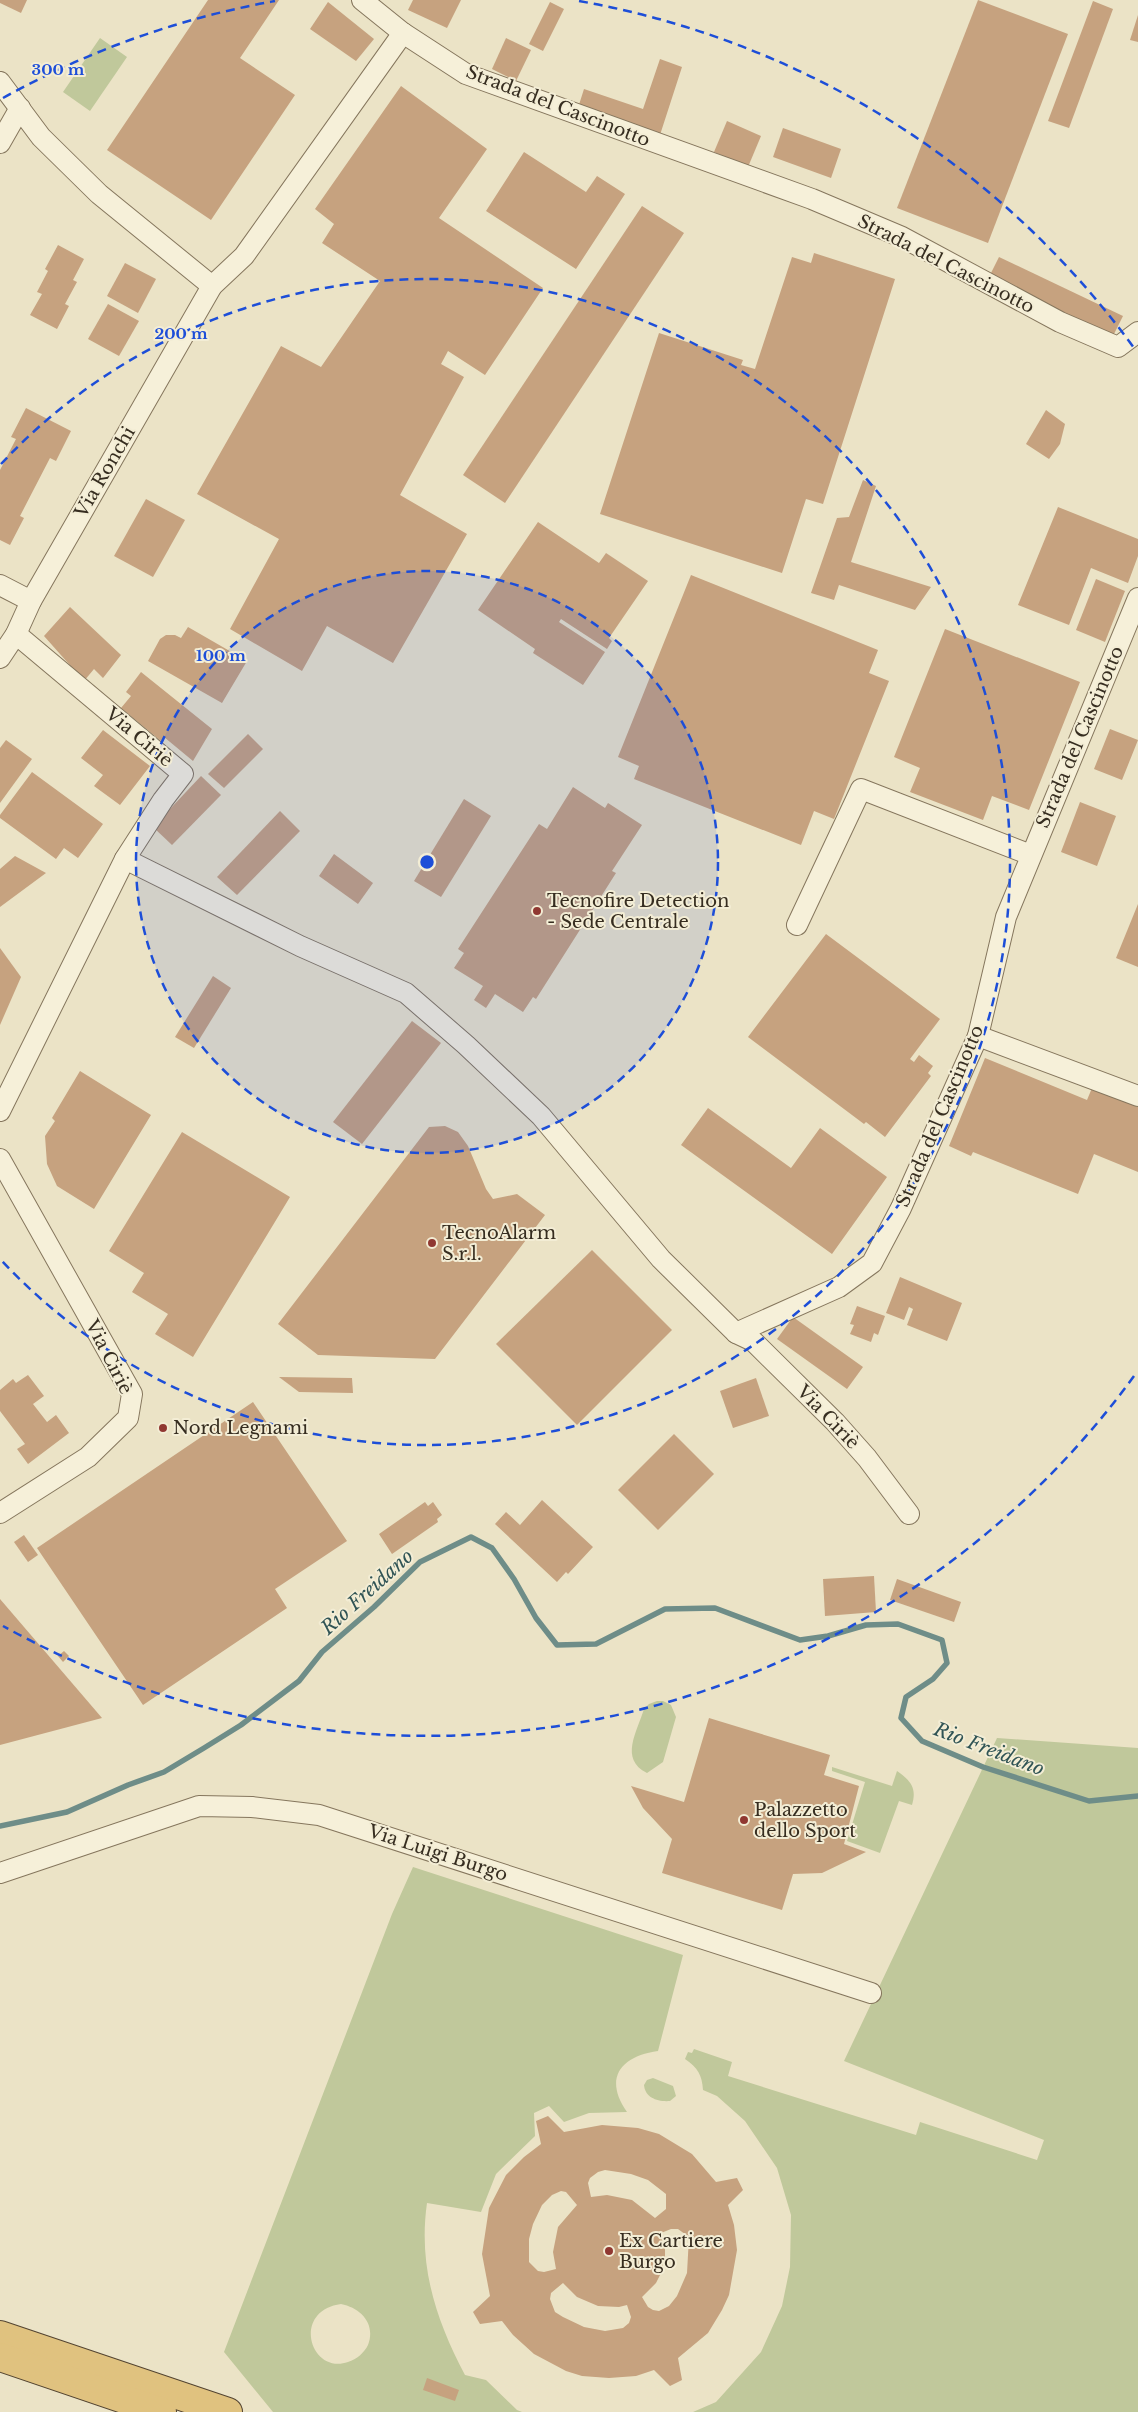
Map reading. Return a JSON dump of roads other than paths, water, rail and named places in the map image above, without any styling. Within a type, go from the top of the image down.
[{"type":"highway","points":[[0,2335],[228,2412]]},
{"type":"highway","points":[[0,2357],[162,2412]]},
{"type":"street","points":[[0,82],[42,136],[99,194],[212,286],[244,256],[279,203],[403,32],[362,0]]},
{"type":"street","name":"Strada del Cascinotto","points":[[403,32],[466,74],[812,199],[902,238],[1060,322],[1118,347],[1138,332]]},
{"type":"street","points":[[0,143],[20,108]]},
{"type":"street","name":"Via Ronchi","points":[[0,658],[16,634],[31,601],[212,286]]},
{"type":"street","points":[[0,585],[31,601]]},
{"type":"street","name":"Strada del Cascinotto","points":[[736,1333],[839,1287],[872,1263],[901,1208],[978,1036],[1006,917],[1138,598]]},
{"type":"street","name":"Via Ciriè","points":[[0,1111],[125,859],[163,800],[183,774],[16,634]]},
{"type":"street","points":[[798,924],[861,789],[1031,855]]},
{"type":"street","name":"Via Ciriè","points":[[125,859],[300,946],[406,993],[466,1045],[541,1116],[661,1259],[736,1333],[753,1341],[835,1422],[867,1458],[909,1514]]},
{"type":"street","points":[[978,1036],[1138,1096]]},
{"type":"street","name":"Via Ciriè","points":[[0,1159],[132,1394],[128,1418],[88,1457],[0,1513]]},
{"type":"street","name":"Via Luigi Burgo","points":[[0,1873],[199,1806],[252,1807],[319,1815],[871,1993]]},
{"type":"waterway","name":"Rio Freidano","points":[[0,1826],[67,1812],[128,1785],[164,1772],[204,1748],[241,1725],[299,1681],[322,1652],[374,1607],[420,1562],[471,1537],[492,1548],[514,1579],[536,1618],[557,1645],[596,1644],[665,1609],[715,1608],[800,1640],[828,1636],[866,1625],[898,1624],[942,1640],[947,1663],[933,1679],[906,1697],[901,1718],[922,1741],[983,1767],[1089,1801],[1138,1796]]},
{"type":"place","name":"Tecnofire Detection - Sede Centrale","points":[[537,911]]},
{"type":"place","name":"TecnoAlarm S.r.l.","points":[[432,1243]]},
{"type":"place","name":"Nord Legnami","points":[[163,1428]]},
{"type":"place","name":"Palazzetto dello Sport","points":[[744,1820]]},
{"type":"place","name":"Ex Cartiere Burgo","points":[[609,2251]]}]
